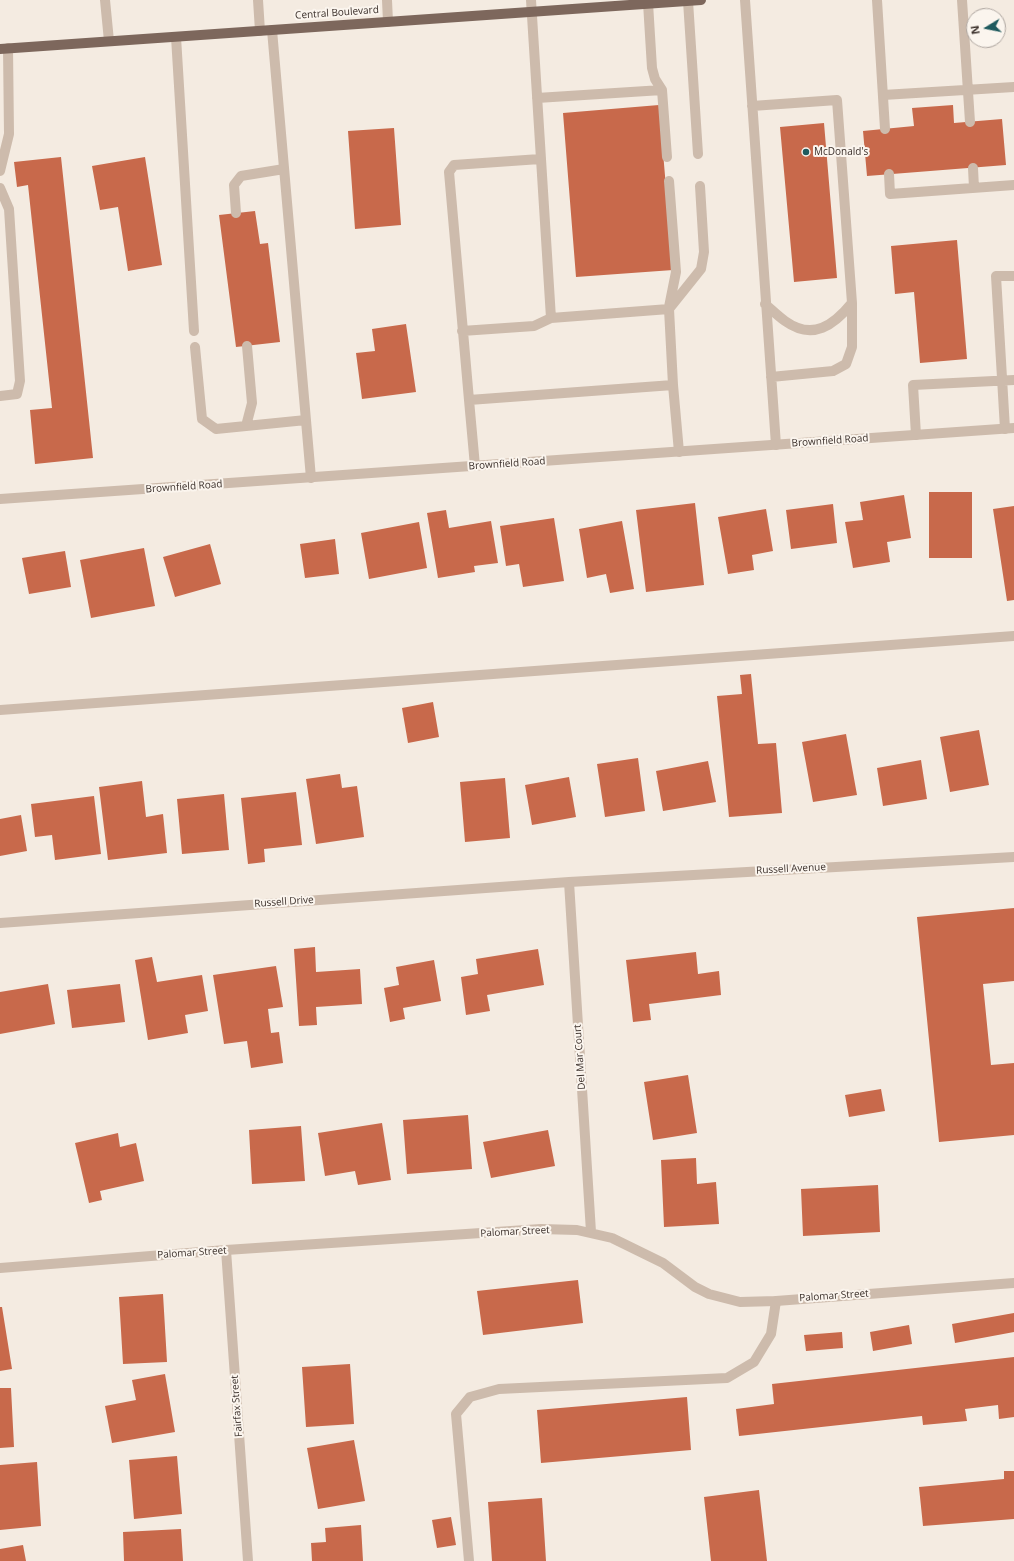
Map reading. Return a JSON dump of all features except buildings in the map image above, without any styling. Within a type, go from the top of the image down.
[{"type":"main road","name":"Central Boulevard","points":[[4,49],[701,0]]},
{"type":"street","points":[[105,0],[109,41]]},
{"type":"street","points":[[258,0],[260,30]]},
{"type":"street","points":[[386,0],[388,22]]},
{"type":"street","points":[[531,0],[551,318]]},
{"type":"street","points":[[745,0],[776,445]]},
{"type":"street","points":[[877,0],[885,129]]},
{"type":"street","points":[[962,0],[970,122]]},
{"type":"street","points":[[688,1],[693,98],[698,154]]},
{"type":"street","points":[[648,4],[652,68],[655,79],[662,90],[667,157]]},
{"type":"street","points":[[272,30],[312,478]]},
{"type":"street","points":[[176,37],[194,331]]},
{"type":"street","points":[[0,171],[9,134],[4,49]]},
{"type":"street","points":[[883,95],[1014,87]]},
{"type":"street","points":[[537,98],[662,90]]},
{"type":"street","points":[[752,106],[837,100],[852,303],[852,347],[846,364],[833,370],[771,377]]},
{"type":"street","points":[[475,466],[449,172],[454,165],[540,159]]},
{"type":"street","points":[[236,213],[234,185],[241,176],[284,168]]},
{"type":"street","points":[[973,168],[974,188]]},
{"type":"street","points":[[889,174],[890,194],[1014,185]]},
{"type":"street","points":[[669,181],[676,272],[669,309],[673,385],[679,452]]},
{"type":"street","points":[[462,331],[534,326],[551,318],[669,309],[701,269],[704,252],[700,186]]},
{"type":"street","points":[[0,188],[9,209],[20,381],[17,394],[0,396]]},
{"type":"street","points":[[1010,429],[1002,381],[996,276],[1014,276]]},
{"type":"street","points":[[766,304],[785,322],[799,328],[812,330],[828,326],[840,317],[852,303]]},
{"type":"street","points":[[246,426],[252,403],[247,346]]},
{"type":"street","points":[[195,347],[202,419],[216,429],[306,420]]},
{"type":"street","points":[[916,435],[913,385],[1014,380]]},
{"type":"street","points":[[469,400],[673,385]]},
{"type":"street","name":"Brownfield Road","points":[[0,499],[1010,429]]},
{"type":"street","points":[[0,710],[1014,636]]},
{"type":"street","name":"Russell Avenue","points":[[568,882],[1014,857]]},
{"type":"street","name":"Russell Drive","points":[[0,923],[568,882]]},
{"type":"street","name":"Del Mar Court","points":[[568,882],[591,1232]]},
{"type":"street","name":"Palomar Street","points":[[0,1268],[226,1250],[541,1229],[577,1230],[612,1238],[663,1263],[695,1287],[709,1294],[740,1302],[776,1301],[1014,1283]]},
{"type":"street","name":"Fairfax Street","points":[[226,1250],[248,1561]]},
{"type":"street","points":[[469,1561],[456,1414],[470,1397],[499,1389],[727,1378],[754,1362],[771,1334],[776,1301]]},
{"type":"place","name":"McDonald's","points":[[806,152]]}]
